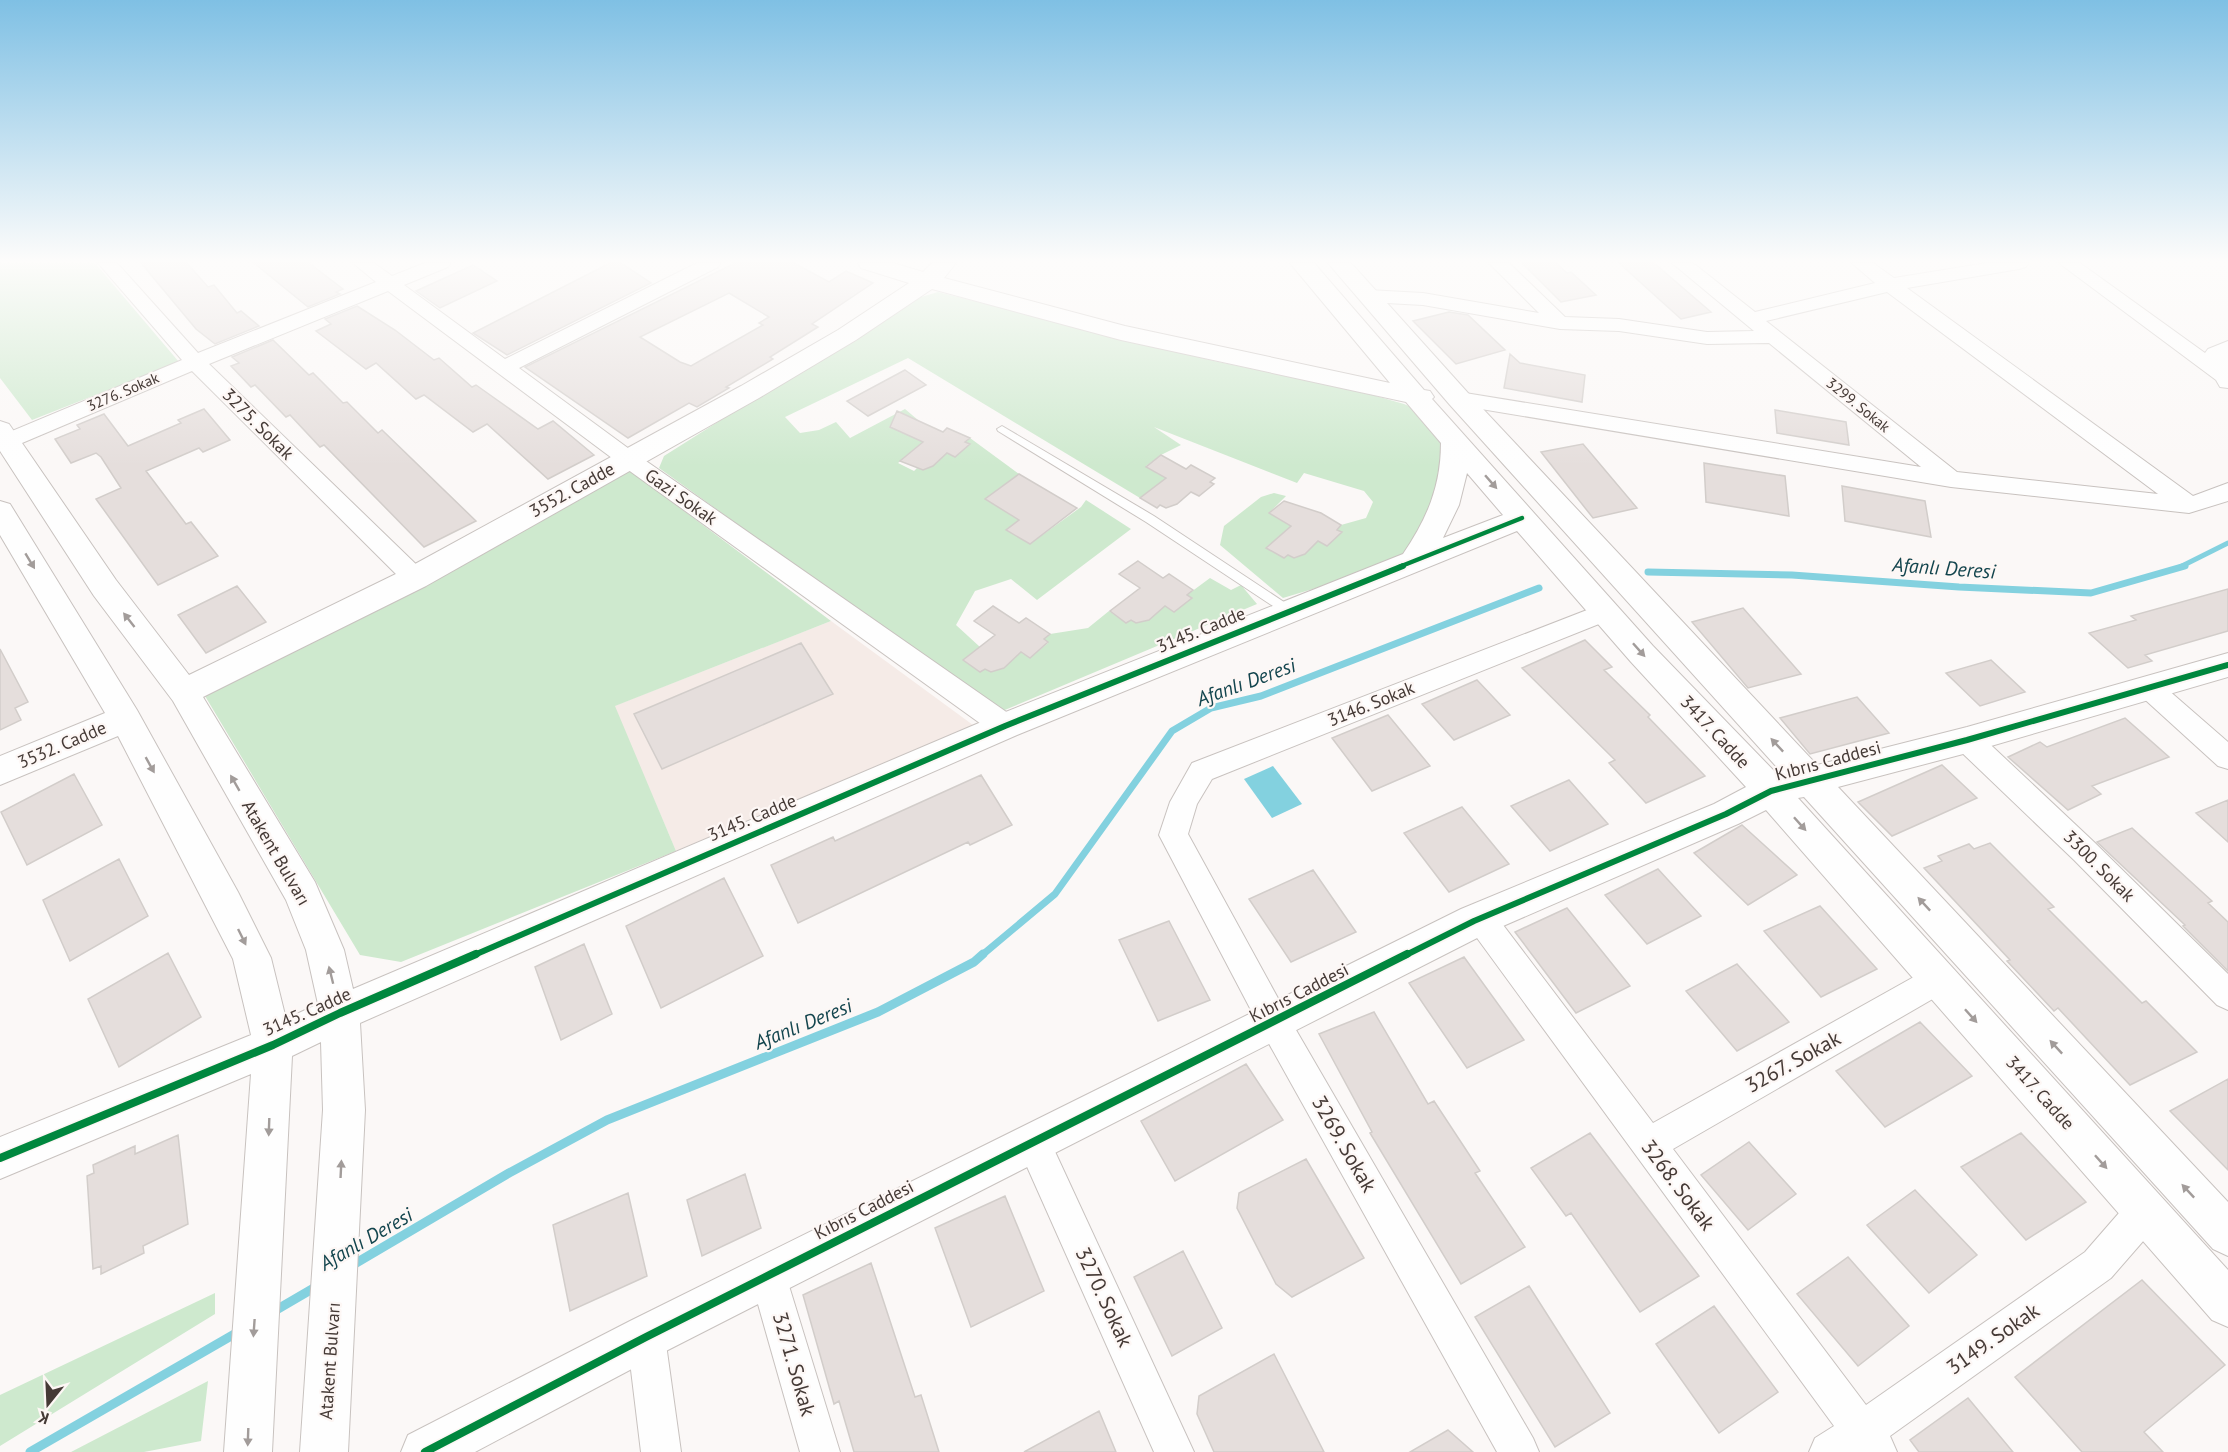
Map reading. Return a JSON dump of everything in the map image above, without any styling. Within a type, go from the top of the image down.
[{"type":"street","name":"3275. Sokak","points":[[167,331],[195,362],[415,578]]},
{"type":"street","name":"3276. Sokak","points":[[3,435],[273,331]]},
{"type":"street","name":"Gazi Sokak","points":[[453,331],[628,459],[1005,726]]},
{"type":"street","points":[[503,368],[577,331]]},
{"type":"street","name":"3552. Cadde","points":[[184,692],[415,578],[750,392],[853,331]]},
{"type":"street","points":[[1114,331],[1414,396],[1459,399],[1951,479],[2190,505],[2218,497],[2228,491]]},
{"type":"street","name":"3417. Cadde","points":[[1359,331],[1595,601],[1771,791],[2228,1304]]},
{"type":"street","name":"3417. Cadde","points":[[1399,331],[1810,781],[2227,1231]]},
{"type":"street","points":[[1658,331],[1707,338],[1773,337]]},
{"type":"street","name":"3299. Sokak","points":[[1765,331],[1951,479]]},
{"type":"street","points":[[1952,331],[2190,505]]},
{"type":"street","points":[[2160,331],[2226,379]]},
{"type":"street","points":[[2226,379],[2216,353],[2228,346]]},
{"type":"street","name":"Atakent Bulvarı","points":[[3,435],[105,588],[184,692],[302,893],[325,950],[340,1013],[344,1110],[333,1335],[324,1452]]},
{"type":"street","points":[[1414,561],[1433,534],[1448,498],[1456,469],[1455,442]]},
{"type":"street","name":"3145. Cadde","points":[[0,1158],[273,1045],[340,1013],[1005,726],[1522,518]]},
{"type":"street","points":[[3,523],[125,719],[225,903],[252,958],[273,1045],[248,1452]]},
{"type":"street","name":"3146. Sokak","points":[[1173,835],[1184,802],[1202,771],[1595,601]]},
{"type":"street","name":"Kıbrıs Caddesi","points":[[425,1452],[646,1337],[1480,918],[1726,814],[1771,791],[1967,740],[2228,666]]},
{"type":"street","points":[[2150,689],[2228,758]]},
{"type":"street","name":"3532. Cadde","points":[[0,771],[125,719]]},
{"type":"street","name":"3300. Sokak","points":[[1967,740],[2084,851],[2228,995]]},
{"type":"street","name":"3269. Sokak","points":[[1173,835],[1274,1022],[1519,1452]]},
{"type":"street","name":"3268. Sokak","points":[[1480,918],[1869,1442]]},
{"type":"street","name":"3267. Sokak","points":[[1648,1144],[1939,979]]},
{"type":"street","name":"3270. Sokak","points":[[1033,1142],[1174,1452]]},
{"type":"street","name":"3149. Sokak","points":[[1829,1452],[1869,1442],[2098,1266],[2145,1211]]},
{"type":"street","name":"3271. Sokak","points":[[768,1276],[820,1452]]},
{"type":"street","points":[[646,1337],[661,1452]]},
{"type":"lane","points":[[1002,429],[1150,519],[1289,611]]},
{"type":"shaded area","points":[[831,621],[973,725],[676,851],[614,706]]},
{"type":"green space","points":[[0,331],[152,331],[179,362],[32,420],[0,378]]},
{"type":"green space","points":[[862,331],[1093,331],[1214,361],[1355,390],[1404,404],[1425,413],[1450,441],[1451,469],[1413,551],[1326,585],[1283,598],[1220,545],[1224,526],[1261,497],[1274,493],[1286,496],[1269,513],[1291,526],[1267,548],[1309,536],[1327,546],[1341,533],[1337,529],[1341,525],[1366,518],[1373,502],[1364,491],[1304,473],[1297,483],[1154,427],[1181,445],[1146,466],[1166,478],[1140,498],[908,358],[785,417],[800,433],[819,430],[836,422],[850,438],[905,409],[918,420],[904,432],[923,442],[898,463],[914,471],[917,468],[923,470],[933,466],[941,459],[939,449],[955,457],[969,444],[965,442],[970,438],[1019,474],[985,499],[1019,520],[1007,530],[1030,544],[1081,507],[1086,500],[1131,529],[1037,600],[1011,579],[975,591],[956,625],[980,647],[963,660],[980,672],[985,669],[991,672],[1004,668],[1012,647],[1030,658],[1048,643],[1044,639],[1050,634],[1088,628],[1109,611],[1126,623],[1131,620],[1136,623],[1149,620],[1149,606],[1191,598],[1187,595],[1210,578],[1231,590],[1241,585],[1257,604],[1000,712],[659,468],[664,456]]},
{"type":"green space","points":[[628,469],[831,621],[615,706],[676,851],[401,962],[360,955],[205,696]]},
{"type":"green space","points":[[215,1293],[215,1314],[0,1446],[0,1395]]},
{"type":"green space","points":[[208,1381],[201,1441],[144,1452],[71,1452]]},
{"type":"water","points":[[1273,766],[1302,804],[1272,818],[1244,779]]},
{"type":"building","points":[[198,331],[247,331],[215,344]]},
{"type":"building","points":[[316,331],[396,331],[434,360],[439,358],[472,387],[476,385],[538,429],[553,421],[594,455],[548,479],[487,424],[473,432],[424,395],[416,399],[376,363],[366,369]]},
{"type":"building","points":[[477,331],[555,331],[507,355],[473,333]]},
{"type":"building","points":[[598,331],[653,331],[640,337],[680,362],[691,366],[753,331],[812,331],[770,357],[773,359],[697,407],[689,403],[628,438],[525,367]]},
{"type":"building","points":[[1423,331],[1485,331],[1505,350],[1456,364]]},
{"type":"building","points":[[273,340],[309,375],[313,373],[343,403],[347,402],[378,433],[382,430],[476,521],[424,547],[324,445],[320,447],[290,415],[286,417],[255,385],[251,387],[231,366],[239,363],[232,357]]},
{"type":"building","points":[[1510,354],[1520,363],[1585,375],[1582,402],[1504,388]]},
{"type":"building","points":[[905,370],[926,385],[868,416],[847,401]]},
{"type":"building","points":[[204,409],[230,440],[203,452],[199,448],[146,471],[186,524],[191,522],[218,556],[158,585],[96,499],[121,488],[101,457],[96,453],[71,463],[55,439],[80,429],[77,425],[104,414],[128,446],[181,423],[178,420]]},
{"type":"building","points":[[1775,410],[1846,422],[1849,445],[1777,433]]},
{"type":"building","points":[[897,411],[943,432],[947,428],[970,438],[965,442],[970,444],[955,457],[947,453],[933,466],[923,470],[900,461],[923,442],[890,427]]},
{"type":"building","points":[[1583,444],[1637,508],[1593,518],[1541,452]]},
{"type":"building","points":[[1161,455],[1186,469],[1191,465],[1215,478],[1210,482],[1214,484],[1199,496],[1191,492],[1177,504],[1166,508],[1160,505],[1157,508],[1140,498],[1166,478],[1146,467]]},
{"type":"building","points":[[1704,463],[1785,476],[1789,516],[1706,502]]},
{"type":"building","points":[[1019,474],[1077,508],[1030,544],[1006,530],[1019,520],[985,499]]},
{"type":"building","points":[[1842,486],[1925,501],[1931,537],[1845,521]]},
{"type":"building","points":[[1284,501],[1321,513],[1341,525],[1337,530],[1342,532],[1327,546],[1318,541],[1305,554],[1294,558],[1288,555],[1284,558],[1266,548],[1291,526],[1269,513]]},
{"type":"building","points":[[1138,561],[1163,578],[1169,574],[1193,590],[1187,595],[1192,598],[1174,612],[1165,606],[1149,620],[1136,623],[1131,620],[1126,623],[1110,611],[1140,588],[1119,574]]},
{"type":"building","points":[[237,586],[266,622],[206,653],[178,615]]},
{"type":"building","points":[[2228,589],[2228,631],[2145,655],[2152,661],[2128,668],[2089,633],[2136,620],[2131,616]]},
{"type":"building","points":[[993,606],[1019,623],[1026,618],[1050,634],[1044,639],[1048,642],[1030,658],[1021,652],[1004,668],[991,672],[985,669],[980,672],[963,660],[995,635],[974,621]]},
{"type":"building","points":[[1743,608],[1801,674],[1748,688],[1692,622]]},
{"type":"building","points":[[1585,640],[1612,667],[1604,670],[1650,715],[1648,717],[1705,776],[1646,803],[1609,763],[1615,760],[1522,668]]},
{"type":"building","points":[[801,643],[833,694],[662,769],[634,714]]},
{"type":"building","points":[[0,649],[28,702],[15,708],[21,720],[0,730]]},
{"type":"building","points":[[1991,660],[2025,692],[1980,706],[1946,673]]},
{"type":"building","points":[[1477,680],[1510,715],[1454,740],[1422,704]]},
{"type":"building","points":[[1857,697],[1889,733],[1810,754],[1780,718]]},
{"type":"building","points":[[1388,715],[1430,766],[1372,791],[1332,738]]},
{"type":"building","points":[[2125,718],[2169,757],[2092,786],[2101,794],[2068,810],[2008,757],[2040,742],[2047,747]]},
{"type":"building","points":[[1942,765],[1977,798],[1892,836],[1858,802]]},
{"type":"building","points":[[74,774],[102,825],[27,865],[1,812]]},
{"type":"building","points":[[981,775],[1012,825],[970,845],[968,842],[798,923],[771,865],[833,837],[835,841]]},
{"type":"building","points":[[1569,780],[1608,824],[1550,851],[1511,806]]},
{"type":"building","points":[[2228,800],[2228,842],[2196,813]]},
{"type":"building","points":[[1462,807],[1509,864],[1449,892],[1404,833]]},
{"type":"building","points":[[1742,825],[1797,875],[1748,905],[1694,853]]},
{"type":"building","points":[[2132,828],[2212,901],[2208,903],[2228,922],[2228,971],[2183,926],[2185,925],[2097,842]]},
{"type":"building","points":[[1990,843],[2054,907],[2048,909],[2142,1003],[2146,1001],[2197,1052],[2130,1085],[2058,1008],[2054,1011],[1924,868],[1942,861],[1938,856],[1969,844],[1974,849]]},
{"type":"building","points":[[119,859],[148,916],[70,961],[43,900]]},
{"type":"building","points":[[1658,869],[1701,916],[1647,944],[1605,895]]},
{"type":"building","points":[[1313,870],[1356,932],[1291,962],[1249,899]]},
{"type":"building","points":[[724,878],[763,956],[661,1008],[626,926]]},
{"type":"building","points":[[1820,906],[1877,969],[1821,997],[1764,931]]},
{"type":"building","points":[[1567,908],[1630,986],[1576,1013],[1515,932]]},
{"type":"building","points":[[1169,921],[1210,1000],[1158,1021],[1119,940]]},
{"type":"building","points":[[584,944],[612,1014],[561,1040],[535,967]]},
{"type":"building","points":[[168,953],[201,1017],[119,1067],[88,999]]},
{"type":"building","points":[[1464,957],[1524,1040],[1467,1068],[1409,983]]},
{"type":"building","points":[[1737,964],[1789,1022],[1737,1051],[1686,991]]},
{"type":"building","points":[[1374,1012],[1428,1104],[1434,1101],[1480,1171],[1475,1173],[1525,1247],[1461,1284],[1370,1133],[1372,1132],[1319,1034]]},
{"type":"building","points":[[1920,1022],[1972,1076],[1885,1127],[1836,1071]]},
{"type":"building","points":[[1246,1064],[1283,1120],[1175,1181],[1141,1121]]},
{"type":"building","points":[[2228,1079],[2228,1170],[2170,1111]]},
{"type":"building","points":[[1590,1133],[1699,1276],[1640,1312],[1571,1213],[1566,1216],[1531,1168]]},
{"type":"building","points":[[2021,1133],[2086,1202],[2026,1240],[1961,1167]]},
{"type":"building","points":[[178,1135],[188,1224],[143,1246],[144,1253],[101,1274],[101,1266],[93,1269],[87,1176],[94,1173],[93,1165],[135,1146],[135,1154]]},
{"type":"building","points":[[1749,1142],[1796,1194],[1748,1230],[1701,1175]]},
{"type":"building","points":[[1306,1159],[1364,1258],[1292,1297],[1276,1284],[1237,1208],[1239,1193]]},
{"type":"building","points":[[745,1174],[761,1228],[702,1256],[687,1200]]},
{"type":"building","points":[[1915,1190],[1977,1255],[1929,1293],[1867,1225]]},
{"type":"building","points":[[628,1193],[647,1276],[570,1311],[553,1225]]},
{"type":"building","points":[[1005,1196],[1044,1291],[971,1327],[935,1228]]},
{"type":"building","points":[[1183,1251],[1222,1328],[1172,1356],[1134,1277]]},
{"type":"building","points":[[1848,1257],[1909,1326],[1858,1366],[1797,1294]]},
{"type":"building","points":[[871,1263],[915,1397],[921,1395],[939,1452],[854,1452],[839,1401],[834,1404],[803,1295]]},
{"type":"building","points":[[2142,1280],[2225,1365],[2144,1432],[2163,1452],[2082,1452],[2015,1377]]},
{"type":"building","points":[[1529,1286],[1610,1413],[1555,1447],[1475,1317]]},
{"type":"building","points":[[1714,1306],[1778,1392],[1719,1433],[1656,1344]]},
{"type":"building","points":[[1274,1354],[1324,1452],[1214,1452],[1197,1414],[1199,1396]]},
{"type":"building","points":[[1968,1398],[2013,1452],[1919,1452],[1910,1440]]},
{"type":"building","points":[[1099,1411],[1116,1452],[1024,1452]]},
{"type":"building","points":[[1448,1430],[1473,1452],[1410,1452]]},
{"type":"waterway","name":"Afanlı Deresi","points":[[2180,567],[2228,543]]},
{"type":"waterway","name":"Afanlı Deresi","points":[[1648,572],[1792,575],[1959,587],[2091,593],[2185,566]]},
{"type":"waterway","name":"Afanlı Deresi","points":[[981,956],[1055,894],[1172,731],[1211,708],[1261,696],[1539,588]]},
{"type":"waterway","name":"Afanlı Deresi","points":[[351,1266],[509,1173],[607,1120],[878,1012],[974,962],[983,954]]},
{"type":"waterway","name":"Afanlı Deresi","points":[[271,1313],[319,1285]]},
{"type":"waterway","name":"Afanlı Deresi","points":[[30,1452],[238,1332]]},
{"type":"cycle path","points":[[0,1158],[273,1045],[340,1013],[1005,726],[1522,518]]},
{"type":"cycle path","points":[[425,1452],[646,1337],[1474,921],[1726,814],[1771,791],[1967,740],[2228,665]]}]
